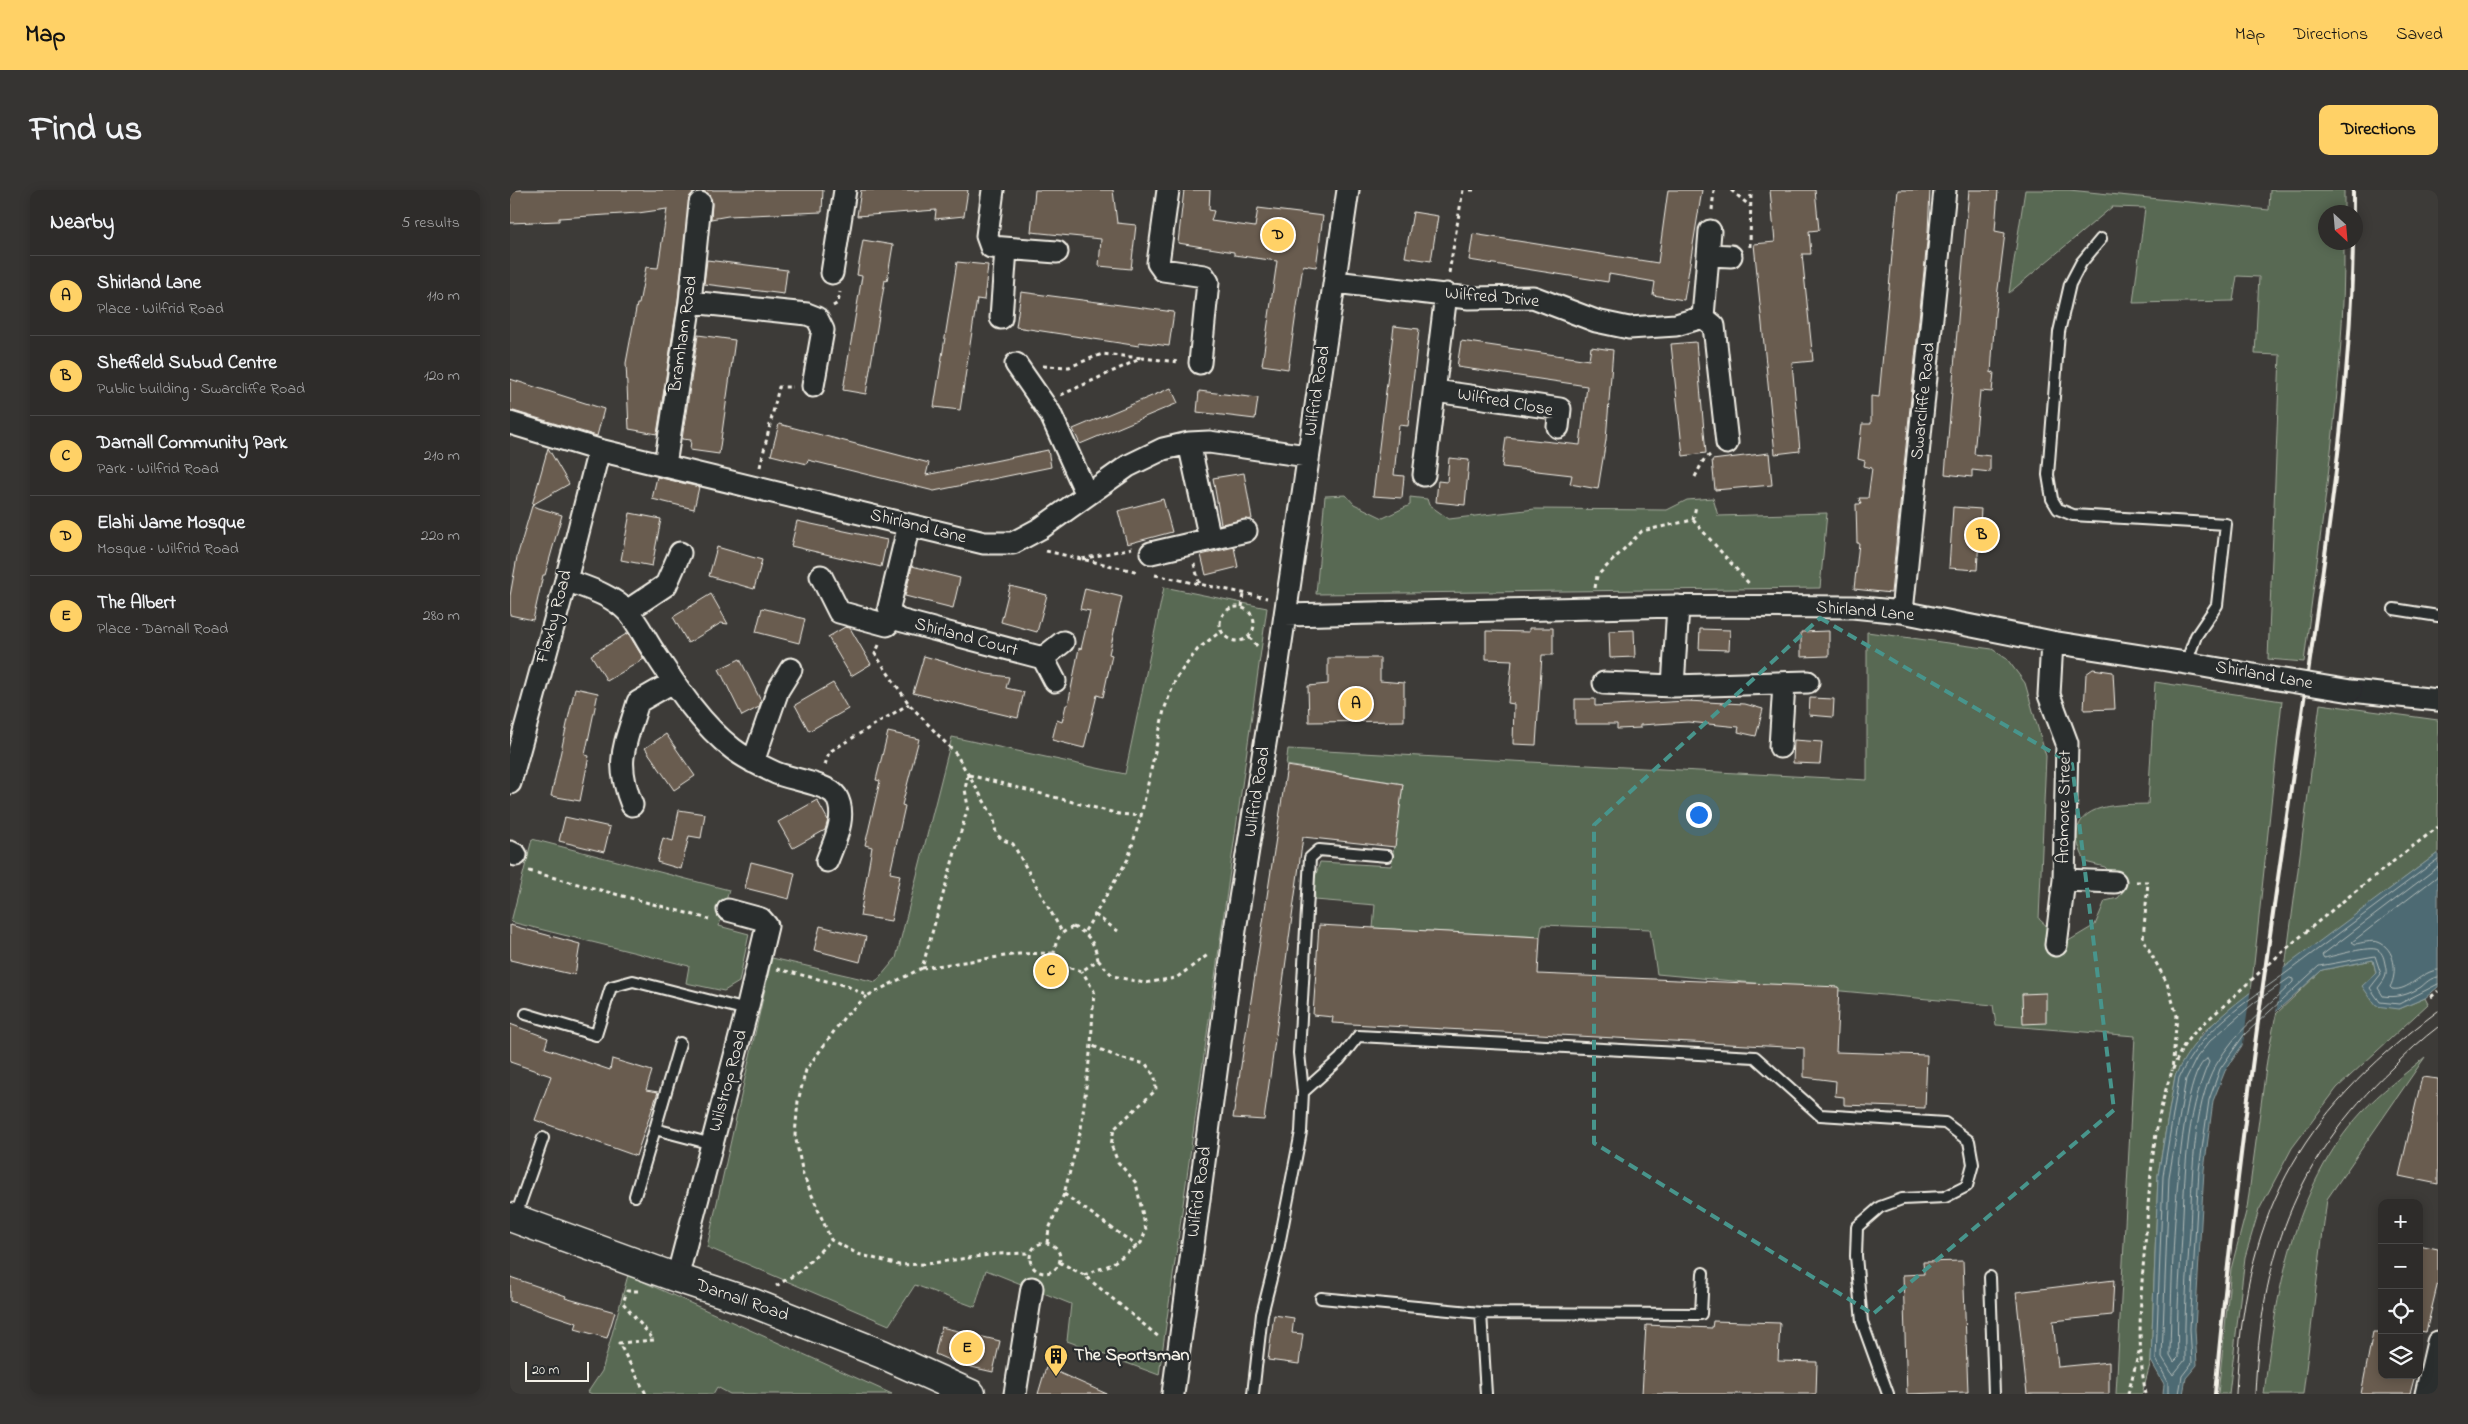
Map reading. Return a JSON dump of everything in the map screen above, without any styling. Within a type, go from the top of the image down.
[{"type":"main road","name":"Darnall Road","points":[[512,1218],[677,1278],[753,1303],[882,1354],[971,1394]]},
{"type":"street","points":[[832,273],[845,190]]},
{"type":"street","points":[[993,190],[987,236],[992,246],[1057,252]]},
{"type":"street","points":[[1168,190],[1158,263],[1163,270],[1204,276],[1208,282],[1200,364]]},
{"type":"street","name":"Wilfrid Road","points":[[1173,1394],[1235,930],[1285,615],[1307,456],[1348,190]]},
{"type":"street","name":"Swarcliffe Road","points":[[1902,612],[1945,190]]},
{"type":"street","name":"Bramham Road","points":[[665,465],[690,302],[700,203]]},
{"type":"street","points":[[1710,231],[1723,256],[1703,317],[1714,326],[1727,443]]},
{"type":"street","points":[[1001,318],[1006,248]]},
{"type":"street","name":"Wilfred Drive","points":[[1335,282],[1468,298],[1533,297],[1596,321],[1629,328],[1676,325],[1703,317]]},
{"type":"street","name":"Wilfred Close","points":[[1424,475],[1446,294]]},
{"type":"street","points":[[690,302],[806,314],[817,318],[823,330],[813,386]]},
{"type":"street","points":[[1016,364],[1050,413],[1087,494]]},
{"type":"street","name":"Wilfred Close","points":[[1435,391],[1560,409],[1558,427]]},
{"type":"street","name":"Shirland Lane","points":[[510,422],[599,450],[984,543],[1013,543],[1041,528],[1128,466],[1163,449],[1189,443],[1209,442],[1307,456]]},
{"type":"street","points":[[1189,443],[1210,539]]},
{"type":"street","name":"Flaxby Road","points":[[510,783],[566,580],[599,450]]},
{"type":"street","name":"Shirland Court","points":[[887,627],[889,608],[909,525]]},
{"type":"street","points":[[1151,553],[1246,531]]},
{"type":"street","points":[[627,611],[666,585],[680,553]]},
{"type":"street","name":"Shirland Court","points":[[821,576],[839,612],[887,627],[899,620],[1043,658]]},
{"type":"street","points":[[566,580],[606,594],[627,611],[673,682],[710,729],[753,762],[778,774],[820,786],[835,794],[840,806],[840,823],[827,862]]},
{"type":"street","points":[[1673,686],[1678,606]]},
{"type":"street","name":"Shirland Lane","points":[[1285,615],[1678,606],[1853,607],[1902,612],[2052,642],[2351,691],[2438,700]]},
{"type":"street","points":[[1055,681],[1043,658],[1063,642]]},
{"type":"street","name":"Ardmore Street","points":[[2052,642],[2049,695],[2067,743],[2064,880],[2056,945]]},
{"type":"street","points":[[753,762],[778,690],[791,669]]},
{"type":"street","points":[[632,805],[623,783],[620,761],[638,702],[673,682]]},
{"type":"street","points":[[1604,683],[1673,686],[1808,682]]},
{"type":"street","points":[[1780,747],[1784,684]]},
{"type":"street","points":[[2064,880],[2116,882]]},
{"type":"street","name":"Wilstrop Road","points":[[677,1278],[767,926],[760,919],[728,910]]},
{"type":"street","points":[[1015,1394],[1032,1288]]},
{"type":"street","points":[[2432,1382],[2438,1342]]},
{"type":"lane","points":[[2102,239],[2081,263],[2070,284],[2059,332],[2048,475],[2052,499],[2058,509],[2073,515],[2226,524],[2217,605],[2196,636],[2186,663]]},
{"type":"lane","points":[[2394,609],[2438,616]]},
{"type":"lane","points":[[1254,1394],[1262,1314],[1277,1255],[1301,1132],[1303,1092],[1299,1053],[1310,858],[1319,850],[1387,856]]},
{"type":"lane","points":[[526,1014],[596,1035],[612,987],[633,981],[747,1010]]},
{"type":"lane","points":[[1303,1092],[1340,1058],[1358,1036],[1755,1057],[1820,1115],[1945,1123],[1969,1141],[1973,1164],[1967,1186],[1945,1197],[1902,1199],[1880,1207],[1857,1227],[1856,1256],[1862,1322],[1888,1394]]},
{"type":"lane","points":[[636,1196],[680,1043]]},
{"type":"lane","points":[[655,1129],[712,1144]]},
{"type":"lane","points":[[512,1218],[543,1138]]},
{"type":"lane","points":[[1321,1298],[1481,1313],[1701,1314],[1703,1273]]},
{"type":"lane","points":[[1990,1277],[1994,1394]]},
{"type":"lane","points":[[1481,1313],[1486,1394]]},
{"type":"path","points":[[1446,294],[1463,190]]},
{"type":"path","points":[[1470,190],[1478,190]]},
{"type":"path","points":[[1731,190],[1750,207]]},
{"type":"path","points":[[1723,256],[1750,258],[1751,190]]},
{"type":"path","points":[[817,318],[838,303],[842,284],[832,273]]},
{"type":"path","points":[[1016,364],[1069,367],[1102,354],[1200,364]]},
{"type":"path","points":[[1050,413],[1055,398],[1142,358]]},
{"type":"path","points":[[755,488],[779,387],[813,386]]},
{"type":"path","points":[[1695,477],[1703,461],[1727,443]]},
{"type":"path","points":[[1693,520],[1696,506]]},
{"type":"path","points":[[1693,520],[1751,585],[1764,607]]},
{"type":"path","points":[[1592,608],[1598,576],[1642,531],[1693,520]]},
{"type":"path","points":[[1081,559],[1149,544],[1151,553]]},
{"type":"path","points":[[1242,607],[1244,594]]},
{"type":"path","points":[[1242,607],[1250,612],[1255,621],[1253,632],[1244,640],[1231,640],[1221,631],[1221,618],[1229,608],[1242,607]]},
{"type":"path","points":[[887,627],[875,654],[909,704],[956,754],[994,818],[996,834],[1003,840],[1013,844],[1062,932]]},
{"type":"path","points":[[1085,932],[1128,859],[1141,816],[1164,710],[1176,678],[1198,649],[1221,631]]},
{"type":"path","points":[[820,786],[829,752],[909,704]]},
{"type":"path","points":[[968,774],[1119,814],[1141,816]]},
{"type":"path","points":[[922,968],[968,806],[965,789],[968,774]]},
{"type":"path","points":[[2146,1394],[2141,1345],[2143,1266],[2151,1176],[2161,1111],[2184,1045],[2293,941],[2344,898],[2438,827]]},
{"type":"path","points":[[513,854],[514,868],[723,922],[728,910]]},
{"type":"path","points":[[2116,882],[2148,882],[2143,939],[2167,983],[2177,1016],[2172,1076]]},
{"type":"path","points":[[1095,915],[1118,931]]},
{"type":"path","points":[[1054,954],[1056,941],[1062,932],[1073,928],[1085,932],[1095,948],[1098,960],[1113,976],[1144,983],[1176,978],[1202,961],[1235,930]]},
{"type":"path","points":[[1030,1253],[996,1254],[926,1264],[898,1265],[858,1254],[831,1240],[802,1174],[795,1135],[798,1101],[806,1070],[845,1016],[866,996],[922,968],[1020,954],[1054,954],[1066,967],[1082,971],[1094,991],[1091,1045],[1081,1129],[1064,1194],[1049,1229],[1047,1243]]},
{"type":"path","points":[[1082,971],[1098,960]]},
{"type":"path","points":[[759,963],[791,974],[847,986],[866,996]]},
{"type":"path","points":[[2431,997],[2438,991]]},
{"type":"path","points":[[1084,1275],[1110,1265],[1141,1243],[1146,1230],[1136,1183],[1118,1162],[1111,1144],[1114,1129],[1156,1090],[1155,1077],[1146,1064],[1119,1058],[1091,1045]]},
{"type":"path","points":[[1064,1194],[1136,1246]]},
{"type":"path","points":[[753,1303],[799,1272],[831,1240]]},
{"type":"path","points":[[1047,1243],[1058,1250],[1059,1262],[1053,1270],[1044,1273],[1037,1271],[1031,1265],[1030,1253],[1037,1245],[1047,1243]]},
{"type":"path","points":[[1059,1262],[1084,1275],[1129,1310],[1178,1354]]},
{"type":"path","points":[[643,1291],[627,1291],[622,1303],[654,1340],[620,1343],[646,1394]]},
{"type":"path","points":[[2128,1394],[2141,1345]]},
{"type":"highlighted area","points":[[1820,618],[2072,764],[2114,1110],[1873,1314],[1594,1143],[1594,825]]},
{"type":"green space","points":[[2025,190],[2069,190],[2269,210],[2270,190],[2344,190],[2344,205],[2318,205],[2318,250],[2344,250],[2343,295],[2341,348],[2331,453],[2304,662],[2268,659],[2280,355],[2255,354],[2259,277],[2237,276],[2233,301],[2133,303],[2145,208],[2112,207],[2009,293]]},
{"type":"green space","points":[[1346,495],[1354,504],[1383,518],[1410,505],[1410,497],[1427,499],[1429,505],[1449,519],[1535,509],[1667,510],[1687,500],[1713,498],[1718,516],[1827,513],[1820,588],[1316,594],[1325,496]]},
{"type":"green space","points":[[1164,587],[1267,608],[1159,1375],[1067,1341],[1071,1304],[986,1270],[975,1307],[915,1285],[889,1325],[707,1247],[772,958],[876,982],[896,958],[952,737],[1125,774]]},
{"type":"green space","points":[[1867,632],[1992,649],[2007,659],[2025,683],[2046,756],[2039,919],[2065,943],[2095,925],[2105,901],[2118,898],[2125,889],[2105,867],[2085,862],[2077,840],[2078,827],[2083,818],[2102,808],[2148,804],[2155,682],[2282,701],[2251,992],[2202,1033],[2175,1076],[2158,1175],[2151,1361],[2142,1394],[2116,1394],[2135,1036],[1996,1025],[1993,1005],[1657,974],[1650,929],[1542,925],[1540,937],[1373,928],[1375,905],[1315,900],[1314,880],[1320,862],[1391,866],[1403,784],[1286,765],[1288,749],[1867,780]]},
{"type":"green space","points":[[2320,704],[2438,720],[2438,853],[2285,968]]},
{"type":"green space","points":[[532,839],[729,890],[719,926],[749,934],[739,982],[724,991],[686,983],[689,966],[511,922]]},
{"type":"green space","points":[[2373,960],[2376,973],[2399,1009],[2425,998],[2428,1004],[2337,1088],[2292,1148],[2259,1210],[2245,1257],[2229,1394],[2218,1394],[2231,1269],[2247,1208],[2267,1060],[2276,1014],[2322,970]]},
{"type":"green space","points":[[2425,1057],[2327,1199],[2303,1394],[2264,1394],[2275,1319],[2291,1245],[2303,1209],[2319,1174],[2338,1142],[2362,1112]]},
{"type":"green space","points":[[628,1275],[892,1394],[730,1394],[717,1387],[713,1394],[592,1394],[588,1392],[602,1371]]},
{"type":"water","points":[[2438,853],[2438,987],[2425,998],[2399,1009],[2376,1006],[2362,986],[2376,973],[2373,960],[2322,970],[2247,1038],[2225,1071],[2213,1101],[2204,1170],[2195,1329],[2197,1365],[2186,1378],[2183,1394],[2163,1394],[2164,1384],[2151,1361],[2158,1175],[2175,1076],[2198,1040],[2228,1010]]},
{"type":"pier","points":[[2284,966],[2275,1018],[2249,1040],[2242,1050],[2251,988]]},
{"type":"building","points":[[510,190],[823,190],[822,212],[728,216],[711,219],[712,204],[708,193],[701,191],[690,196],[678,300],[657,434],[629,429],[626,363],[646,267],[658,268],[667,209],[638,213],[559,218],[559,221],[510,223]]},
{"type":"building","points":[[861,190],[968,190],[964,216],[935,219],[936,210],[857,216]]},
{"type":"building","points":[[1035,190],[1113,190],[1117,223],[1136,225],[1131,269],[1099,266],[1101,239],[1031,232]]},
{"type":"building","points":[[1184,190],[1210,190],[1209,210],[1214,211],[1211,221],[1255,227],[1258,208],[1323,216],[1316,267],[1303,265],[1288,369],[1262,365],[1277,261],[1234,255],[1234,252],[1178,243]]},
{"type":"building","points":[[1668,190],[1702,190],[1684,300],[1653,295],[1655,282],[1609,274],[1608,282],[1469,260],[1473,234],[1658,263]]},
{"type":"building","points":[[1770,190],[1815,190],[1819,230],[1809,231],[1811,254],[1802,254],[1813,361],[1792,363],[1800,451],[1775,454],[1754,244],[1775,242]]},
{"type":"building","points":[[1898,190],[1930,190],[1928,232],[1891,593],[1854,589],[1859,543],[1857,543],[1856,504],[1861,504],[1859,498],[1868,498],[1872,468],[1864,466],[1865,461],[1858,459],[1862,424],[1871,424],[1871,396],[1879,397]]},
{"type":"building","points":[[1969,190],[1998,190],[1995,231],[2005,233],[1995,313],[1991,373],[1994,372],[1992,392],[1980,391],[1974,454],[1990,456],[1990,472],[1972,470],[1972,477],[1945,474]]},
{"type":"building","points":[[1413,212],[1438,216],[1431,261],[1405,257]]},
{"type":"building","points":[[863,240],[893,245],[887,281],[885,280],[866,394],[843,390],[862,276],[857,275]]},
{"type":"building","points":[[707,260],[787,270],[784,294],[704,284]]},
{"type":"building","points":[[957,262],[988,265],[984,300],[977,299],[960,410],[934,407]]},
{"type":"building","points":[[1021,292],[1174,312],[1169,346],[1139,342],[1139,346],[1016,327]]},
{"type":"building","points":[[1394,326],[1419,329],[1408,426],[1399,425],[1394,475],[1404,476],[1402,498],[1373,496]]},
{"type":"building","points":[[698,335],[735,340],[719,454],[690,450],[691,440],[682,439]]},
{"type":"building","points":[[1461,341],[1589,360],[1591,347],[1613,350],[1606,440],[1598,489],[1570,484],[1572,475],[1502,467],[1506,437],[1580,445],[1587,386],[1457,367]]},
{"type":"building","points":[[1696,342],[1706,453],[1683,456],[1671,344]]},
{"type":"building","points":[[510,379],[604,409],[597,436],[510,410]]},
{"type":"building","points":[[1171,388],[1178,403],[1080,444],[1073,429]]},
{"type":"building","points":[[1199,391],[1258,398],[1255,419],[1197,412]]},
{"type":"building","points":[[779,424],[929,463],[926,475],[1048,450],[1051,467],[934,491],[808,460],[807,464],[771,455]]},
{"type":"building","points":[[548,448],[569,484],[532,505]]},
{"type":"building","points":[[1769,453],[1772,485],[1715,490],[1712,460]]},
{"type":"building","points":[[1449,458],[1469,460],[1465,505],[1436,502],[1438,481],[1447,482]]},
{"type":"building","points":[[1244,473],[1252,519],[1221,524],[1213,478]]},
{"type":"building","points":[[657,477],[699,487],[694,509],[652,499]]},
{"type":"building","points":[[1163,499],[1172,532],[1127,544],[1118,511]]},
{"type":"building","points":[[532,506],[562,515],[545,575],[543,575],[533,620],[510,615],[510,596],[517,557]]},
{"type":"building","points":[[1953,507],[1981,509],[1977,570],[1949,568]]},
{"type":"building","points":[[630,513],[661,519],[652,566],[621,560]]},
{"type":"building","points":[[797,521],[887,540],[881,567],[791,546]]},
{"type":"building","points":[[717,547],[762,560],[754,589],[709,576]]},
{"type":"building","points":[[1234,547],[1238,567],[1206,575],[1201,555]]},
{"type":"building","points":[[912,566],[960,578],[953,608],[905,596]]},
{"type":"building","points":[[1010,586],[1047,595],[1037,632],[1001,622]]},
{"type":"building","points":[[1085,588],[1122,597],[1109,654],[1112,655],[1103,697],[1097,695],[1084,748],[1052,740],[1057,720],[1062,722],[1066,705],[1068,705],[1079,648],[1081,649],[1090,611],[1080,609]]},
{"type":"building","points":[[711,594],[728,624],[721,623],[688,643],[673,617]]},
{"type":"building","points":[[762,608],[805,619],[799,643],[756,632]]},
{"type":"building","points":[[845,627],[850,628],[871,664],[851,676],[828,637]]},
{"type":"building","points":[[1529,628],[1553,628],[1553,655],[1542,655],[1536,745],[1513,744],[1514,704],[1508,703],[1512,660],[1486,659],[1486,631],[1529,632]]},
{"type":"building","points":[[1700,629],[1730,630],[1729,650],[1699,649]]},
{"type":"building","points":[[1634,630],[1635,657],[1610,658],[1609,631]]},
{"type":"building","points":[[1829,631],[1829,656],[1801,657],[1801,632]]},
{"type":"building","points":[[628,633],[644,659],[607,681],[591,655]]},
{"type":"building","points":[[924,656],[987,674],[1009,677],[1006,688],[1024,692],[1018,718],[913,693]]},
{"type":"building","points":[[1328,658],[1380,658],[1380,681],[1404,683],[1404,721],[1309,722],[1308,686],[1328,684]]},
{"type":"building","points":[[740,659],[761,701],[759,707],[742,716],[719,669]]},
{"type":"building","points":[[2093,669],[2113,672],[2115,709],[2084,710],[2086,674]]},
{"type":"building","points":[[833,683],[848,709],[809,731],[795,705]]},
{"type":"building","points":[[575,688],[598,693],[585,755],[589,756],[580,801],[551,796]]},
{"type":"building","points":[[1810,698],[1834,699],[1833,717],[1809,715]]},
{"type":"building","points":[[1575,699],[1595,699],[1595,706],[1687,701],[1745,704],[1763,709],[1756,736],[1738,732],[1739,727],[1688,722],[1640,725],[1640,728],[1617,729],[1617,724],[1575,724]]},
{"type":"building","points":[[888,732],[919,739],[902,805],[905,806],[890,873],[900,875],[891,921],[860,916],[872,847],[865,845],[880,781],[876,780]]},
{"type":"building","points":[[666,734],[695,776],[674,790],[645,748]]},
{"type":"building","points":[[1794,740],[1822,742],[1820,764],[1793,763]]},
{"type":"building","points":[[1287,766],[1403,784],[1395,847],[1303,837],[1264,1120],[1233,1118]]},
{"type":"building","points":[[817,800],[828,820],[825,830],[793,848],[778,822]]},
{"type":"building","points":[[679,810],[705,814],[701,838],[689,836],[681,869],[657,862],[663,838],[673,841]]},
{"type":"building","points":[[565,817],[610,827],[604,852],[559,841]]},
{"type":"building","points":[[751,862],[795,873],[789,899],[745,888]]},
{"type":"building","points":[[510,925],[580,944],[575,975],[510,960]]},
{"type":"building","points":[[1319,925],[1540,937],[1538,974],[1839,987],[1836,1052],[1927,1055],[1925,1108],[1844,1105],[1844,1097],[1835,1096],[1836,1081],[1804,1077],[1804,1048],[1332,1023],[1333,1017],[1313,1015]]},
{"type":"building","points":[[820,926],[866,937],[860,962],[814,950]]},
{"type":"building","points":[[2046,993],[2046,1023],[2023,1024],[2022,994]]},
{"type":"building","points":[[510,1024],[548,1038],[545,1048],[610,1070],[612,1059],[652,1071],[646,1090],[658,1092],[636,1156],[535,1120],[551,1076],[510,1062]]},
{"type":"building","points":[[2422,1077],[2438,1079],[2438,1184],[2399,1176]]},
{"type":"building","points":[[2423,1246],[2438,1249],[2438,1282],[2426,1332],[2423,1332]]},
{"type":"building","points":[[1963,1261],[1968,1392],[1907,1394],[1903,1275],[1924,1274],[1923,1262]]},
{"type":"building","points":[[510,1277],[566,1296],[565,1298],[615,1312],[607,1338],[575,1329],[577,1323],[510,1301]]},
{"type":"building","points":[[2114,1280],[2112,1315],[2053,1321],[2058,1367],[2109,1362],[2109,1394],[2027,1394],[2016,1292]]},
{"type":"building","points":[[1274,1315],[1294,1318],[1292,1333],[1303,1334],[1299,1364],[1268,1360]]},
{"type":"building","points":[[1713,1321],[1780,1323],[1778,1361],[1817,1362],[1816,1394],[1642,1394],[1646,1325],[1712,1328]]},
{"type":"building","points":[[941,1327],[1000,1341],[993,1372],[958,1364],[935,1354]]},
{"type":"building","points":[[2373,1332],[2378,1332],[2378,1379],[2414,1379],[2410,1394],[2361,1394]]},
{"type":"building","name":"The Sportsman","points":[[1046,1367],[1107,1394],[1038,1394]]},
{"type":"tram line","points":[[2236,1394],[2241,1331],[2251,1274],[2265,1223],[2286,1176],[2313,1132],[2347,1091],[2388,1051],[2438,1011]]},
{"type":"tram line","points":[[2255,1394],[2265,1300],[2275,1256],[2289,1216],[2307,1176],[2330,1139],[2359,1103],[2420,1041],[2438,1027]]},
{"type":"railway","points":[[2353,190],[2353,205]]},
{"type":"railway","points":[[2215,1394],[2232,1230],[2252,1067],[2341,430],[2347,367],[2353,250]]},
{"type":"place","name":"Elahi Jame Mosque","points":[[1278,235]]},
{"type":"place","name":"Sheffield Subud Centre","points":[[1982,535]]},
{"type":"place","name":"Shirland Lane","points":[[1356,704]]},
{"type":"place","name":"Darnall Community Park","points":[[1051,971]]},
{"type":"place","name":"The Albert","points":[[967,1348]]},
{"type":"place","name":"The Sportsman","points":[[1056,1377]]}]
